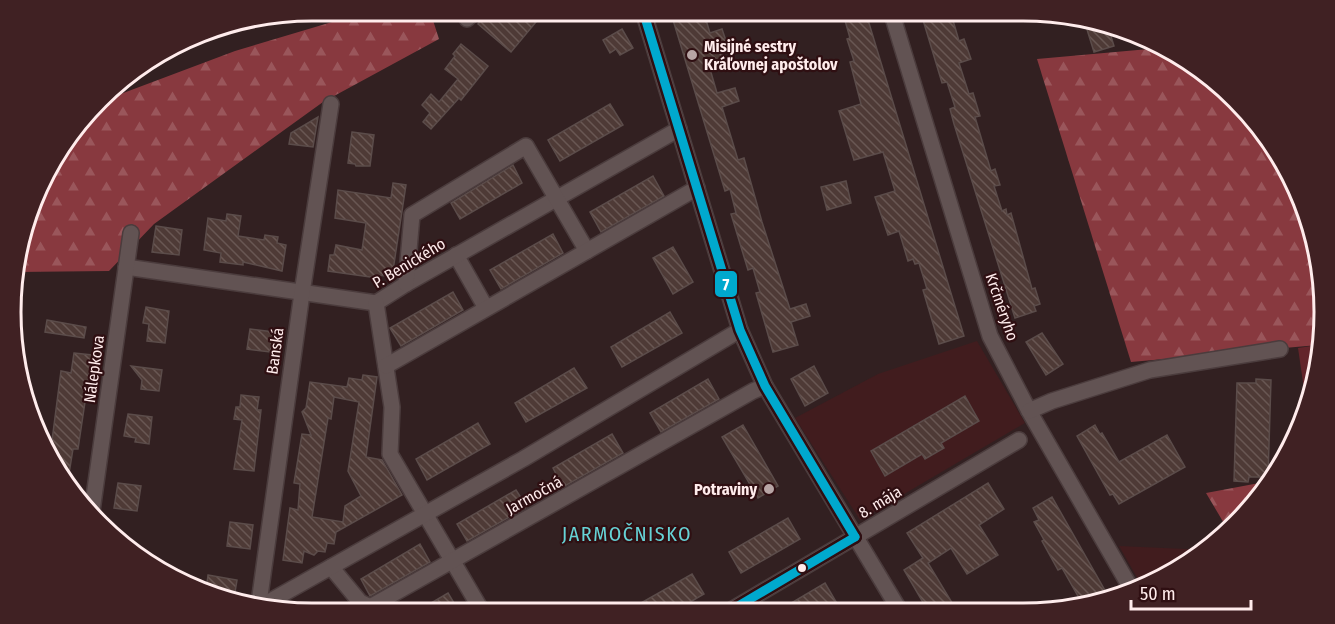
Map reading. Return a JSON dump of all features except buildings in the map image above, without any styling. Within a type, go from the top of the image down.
[{"type":"street","points":[[646,21],[740,330],[765,386],[895,603]]},
{"type":"street","name":"Krčméryho","points":[[894,21],[990,336],[1029,411],[1128,583]]},
{"type":"street","name":"Banská","points":[[260,598],[302,293],[332,104]]},
{"type":"street","name":"P. Benického","points":[[126,267],[376,303],[679,129]]},
{"type":"street","points":[[406,284],[412,215],[526,146],[587,251]]},
{"type":"street","points":[[386,366],[697,188]]},
{"type":"street","name":"Nálepkova","points":[[93,504],[131,232]]},
{"type":"street","points":[[456,255],[486,308]]},
{"type":"street","points":[[376,303],[392,407],[390,454],[477,603]]},
{"type":"street","points":[[271,600],[523,459],[740,330]]},
{"type":"street","points":[[1029,411],[1052,401],[1150,370],[1280,349]]},
{"type":"street","name":"Jarmočná","points":[[377,603],[765,386]]},
{"type":"street","name":"8. mája","points":[[743,603],[1019,440]]},
{"type":"street","name":"Jarmočná","points":[[331,567],[362,603]]},
{"type":"shaded area","points":[[977,341],[1025,423],[860,520],[795,418],[878,374]]},
{"type":"shaded area","points":[[1312,346],[1304,388],[1298,348]]},
{"type":"shaded area","points":[[1119,546],[1191,549],[1152,573],[1138,579]]},
{"type":"green space","points":[[336,21],[433,21],[439,39],[323,102],[154,224],[109,271],[23,272],[36,218],[51,183],[70,150],[106,106],[118,95],[235,51]]},
{"type":"green space","points":[[1148,49],[1185,70],[1229,106],[1265,150],[1284,183],[1299,218],[1312,274],[1314,312],[1312,346],[1131,362],[1037,59]]},
{"type":"green space","points":[[1258,483],[1224,523],[1206,493]]},
{"type":"transit line","name":"7","points":[[646,21],[740,330],[765,386],[855,537]]},
{"type":"transit line","name":"7","points":[[743,603],[855,537]]},
{"type":"place","name":"Misijné sestry Kráľovnej apoštolov","points":[[692,55]]},
{"type":"place","name":"Potraviny","points":[[769,489]]},
{"type":"district","name":"JARMOČNISKO","points":[[627,534]]}]
